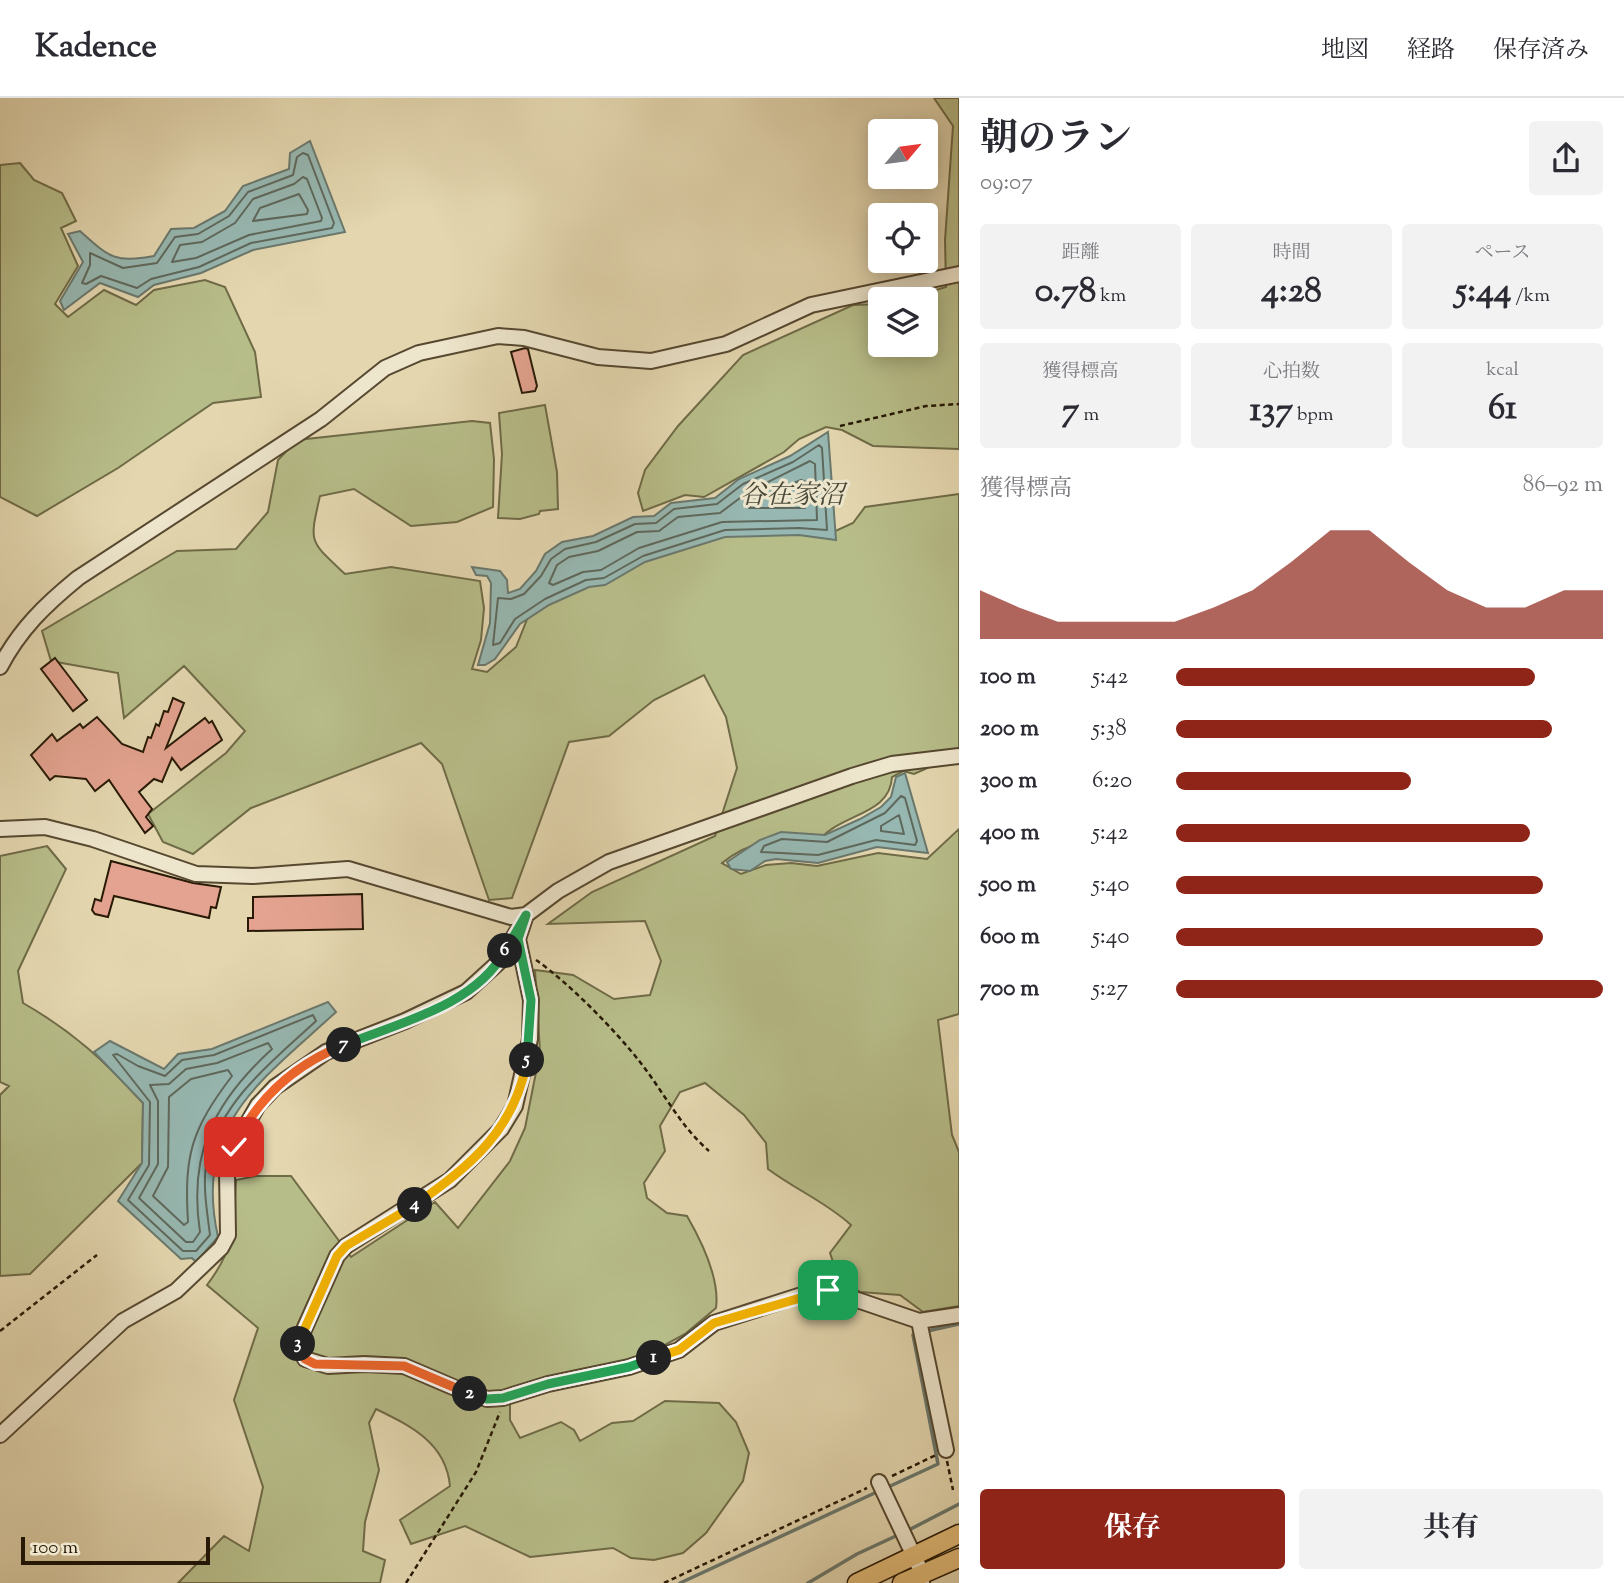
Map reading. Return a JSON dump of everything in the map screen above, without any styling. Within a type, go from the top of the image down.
[{"type":"main road","points":[[857,1583],[959,1534]]},
{"type":"main road","points":[[902,1583],[922,1578],[959,1558]]},
{"type":"street","points":[[0,667],[22,629],[43,606],[78,578],[321,419],[371,378],[399,361],[440,348],[498,336],[524,338],[598,357],[651,360],[670,358],[726,344],[811,305],[959,274]]},
{"type":"street","points":[[0,1435],[123,1321],[176,1291],[221,1248],[228,1235],[227,1171],[234,1147],[258,1105],[275,1087],[326,1052],[405,1021],[466,992],[499,962],[526,915],[558,891],[609,862],[852,776],[892,764],[959,756]]},
{"type":"street","points":[[0,829],[45,827],[93,839],[196,874],[253,876],[348,869],[497,916],[526,915]]},
{"type":"street","points":[[526,915],[518,939],[524,955],[531,1000],[530,1039],[515,1107],[501,1129],[450,1180],[346,1246],[331,1269],[298,1343],[305,1359],[315,1364],[404,1366],[487,1399],[506,1397],[548,1384],[642,1363],[679,1350],[714,1323],[811,1293],[828,1290],[919,1321],[959,1315]]},
{"type":"street","points":[[919,1321],[946,1450]]},
{"type":"street","points":[[879,1482],[922,1578]]},
{"type":"path","points":[[840,426],[926,406],[959,404]]},
{"type":"path","points":[[524,955],[538,961],[569,987],[639,1060],[692,1137],[709,1151]]},
{"type":"path","points":[[0,1331],[97,1255]]},
{"type":"path","points":[[406,1583],[476,1472],[506,1397]]},
{"type":"path","points":[[664,1583],[946,1450],[953,1490]]},
{"type":"green space","points":[[934,98],[959,98],[959,449],[873,446],[842,430],[826,427],[799,439],[784,452],[704,497],[685,495],[643,511],[638,493],[645,470],[678,426],[743,355],[853,305],[868,304],[868,357],[938,357],[938,289],[946,287],[945,240],[953,126]]},
{"type":"green space","points":[[20,163],[34,180],[62,193],[76,221],[61,228],[78,266],[55,304],[68,317],[104,290],[136,305],[154,290],[205,280],[225,287],[255,352],[261,397],[213,403],[118,468],[37,516],[0,497],[0,165]]},
{"type":"green space","points":[[545,405],[557,472],[558,509],[540,511],[539,514],[520,519],[498,518],[502,454],[499,413]]},
{"type":"green space","points":[[472,421],[490,423],[494,459],[493,507],[457,522],[411,526],[354,489],[320,496],[314,533],[318,547],[345,574],[391,567],[480,581],[484,608],[481,640],[472,669],[487,672],[516,647],[528,617],[551,600],[726,527],[829,534],[853,523],[865,507],[959,494],[959,754],[914,774],[903,771],[892,777],[889,790],[882,800],[836,826],[815,845],[766,843],[745,848],[722,863],[741,874],[766,865],[791,863],[817,866],[878,853],[927,859],[959,829],[959,1014],[938,1020],[952,1135],[959,1152],[959,1306],[923,1312],[900,1295],[860,1292],[838,1277],[830,1253],[851,1225],[768,1169],[766,1143],[744,1115],[705,1083],[680,1092],[660,1126],[665,1151],[644,1183],[647,1198],[667,1213],[687,1216],[713,1273],[716,1308],[685,1334],[643,1357],[560,1375],[510,1390],[510,1420],[520,1438],[561,1422],[574,1430],[580,1441],[612,1423],[633,1421],[665,1401],[719,1403],[736,1422],[749,1453],[743,1481],[706,1533],[683,1553],[654,1560],[631,1558],[613,1548],[530,1557],[465,1526],[411,1544],[400,1520],[450,1486],[447,1471],[442,1458],[425,1438],[414,1429],[376,1409],[369,1423],[379,1470],[365,1522],[363,1551],[385,1560],[380,1583],[178,1583],[224,1536],[249,1551],[263,1487],[234,1400],[258,1328],[207,1285],[228,1247],[233,1223],[236,1180],[256,1176],[291,1176],[351,1257],[435,1202],[458,1228],[510,1161],[525,1128],[540,1052],[535,970],[573,975],[614,999],[650,995],[661,961],[645,921],[548,924],[592,892],[715,836],[737,768],[726,717],[704,675],[654,700],[609,736],[569,742],[512,898],[489,900],[442,764],[421,743],[251,808],[193,854],[163,842],[148,814],[226,753],[245,731],[184,666],[124,718],[118,673],[51,661],[42,631],[177,551],[236,549],[268,512],[278,460],[297,440]]},
{"type":"green space","points":[[47,846],[66,869],[18,971],[23,1003],[87,1048],[143,1103],[142,1163],[30,1274],[0,1276],[0,1095],[9,1086],[0,1082],[0,856]]},
{"type":"water","points":[[310,141],[345,232],[253,250],[201,273],[154,285],[138,297],[100,283],[64,310],[60,301],[83,262],[68,234],[80,231],[106,253],[121,258],[154,256],[171,229],[194,228],[225,211],[243,186],[289,169],[290,153]]},
{"type":"water","name":"谷在家沼","points":[[828,432],[836,540],[799,535],[725,537],[645,562],[605,585],[589,587],[549,605],[520,624],[495,659],[485,665],[478,665],[490,623],[491,583],[487,576],[476,575],[472,567],[500,571],[507,580],[508,593],[520,589],[536,571],[545,554],[562,542],[593,536],[633,517],[654,516],[671,503],[715,498],[739,479],[790,456]]},
{"type":"water","points":[[905,773],[928,853],[877,847],[818,863],[776,859],[765,861],[750,871],[731,869],[727,862],[760,840],[781,832],[825,835],[860,819],[881,807],[891,797],[896,777]]},
{"type":"water","points":[[328,1002],[336,1012],[260,1083],[240,1108],[225,1134],[215,1164],[213,1198],[218,1237],[196,1262],[192,1258],[181,1259],[118,1201],[142,1163],[143,1103],[94,1052],[110,1041],[164,1069],[178,1054],[212,1049]]},
{"type":"building","points":[[528,349],[537,386],[535,391],[522,393],[511,352]]},
{"type":"building","points":[[55,658],[87,700],[73,711],[41,669]]},
{"type":"building","points":[[173,698],[184,703],[166,748],[205,718],[209,723],[212,721],[222,740],[181,770],[172,758],[162,782],[154,779],[139,792],[152,809],[146,817],[153,826],[145,833],[109,780],[95,791],[86,779],[55,776],[50,780],[31,755],[52,734],[57,741],[80,724],[83,728],[97,717],[122,744],[143,752],[148,737],[151,738],[156,724],[159,726],[164,711],[168,712]]},
{"type":"building","points":[[111,861],[193,883],[221,887],[216,908],[211,907],[209,918],[114,896],[108,917],[95,914],[92,910],[95,899],[101,901]]},
{"type":"building","points":[[362,894],[363,929],[248,931],[248,918],[253,918],[253,897]]},
{"type":"waterway","points":[[923,1332],[959,1324]]},
{"type":"waterway","points":[[886,1488],[938,1464],[913,1335],[916,1334]]},
{"type":"waterway","points":[[680,1583],[879,1491]]},
{"type":"waterway","points":[[905,1532],[959,1504]]},
{"type":"waterway","points":[[808,1583],[857,1554],[898,1535]]},
{"type":"route","points":[[234,1147],[258,1105],[295,1070],[326,1052],[443,1005],[466,992],[499,962],[526,915],[518,939],[524,955],[531,1000],[530,1039],[524,1077],[515,1107],[501,1129],[474,1159],[450,1180],[415,1205],[346,1246],[337,1256],[298,1343],[305,1359],[328,1366],[404,1366],[487,1399],[503,1398],[527,1393],[548,1384],[629,1367],[679,1350],[714,1323],[828,1290]]}]
